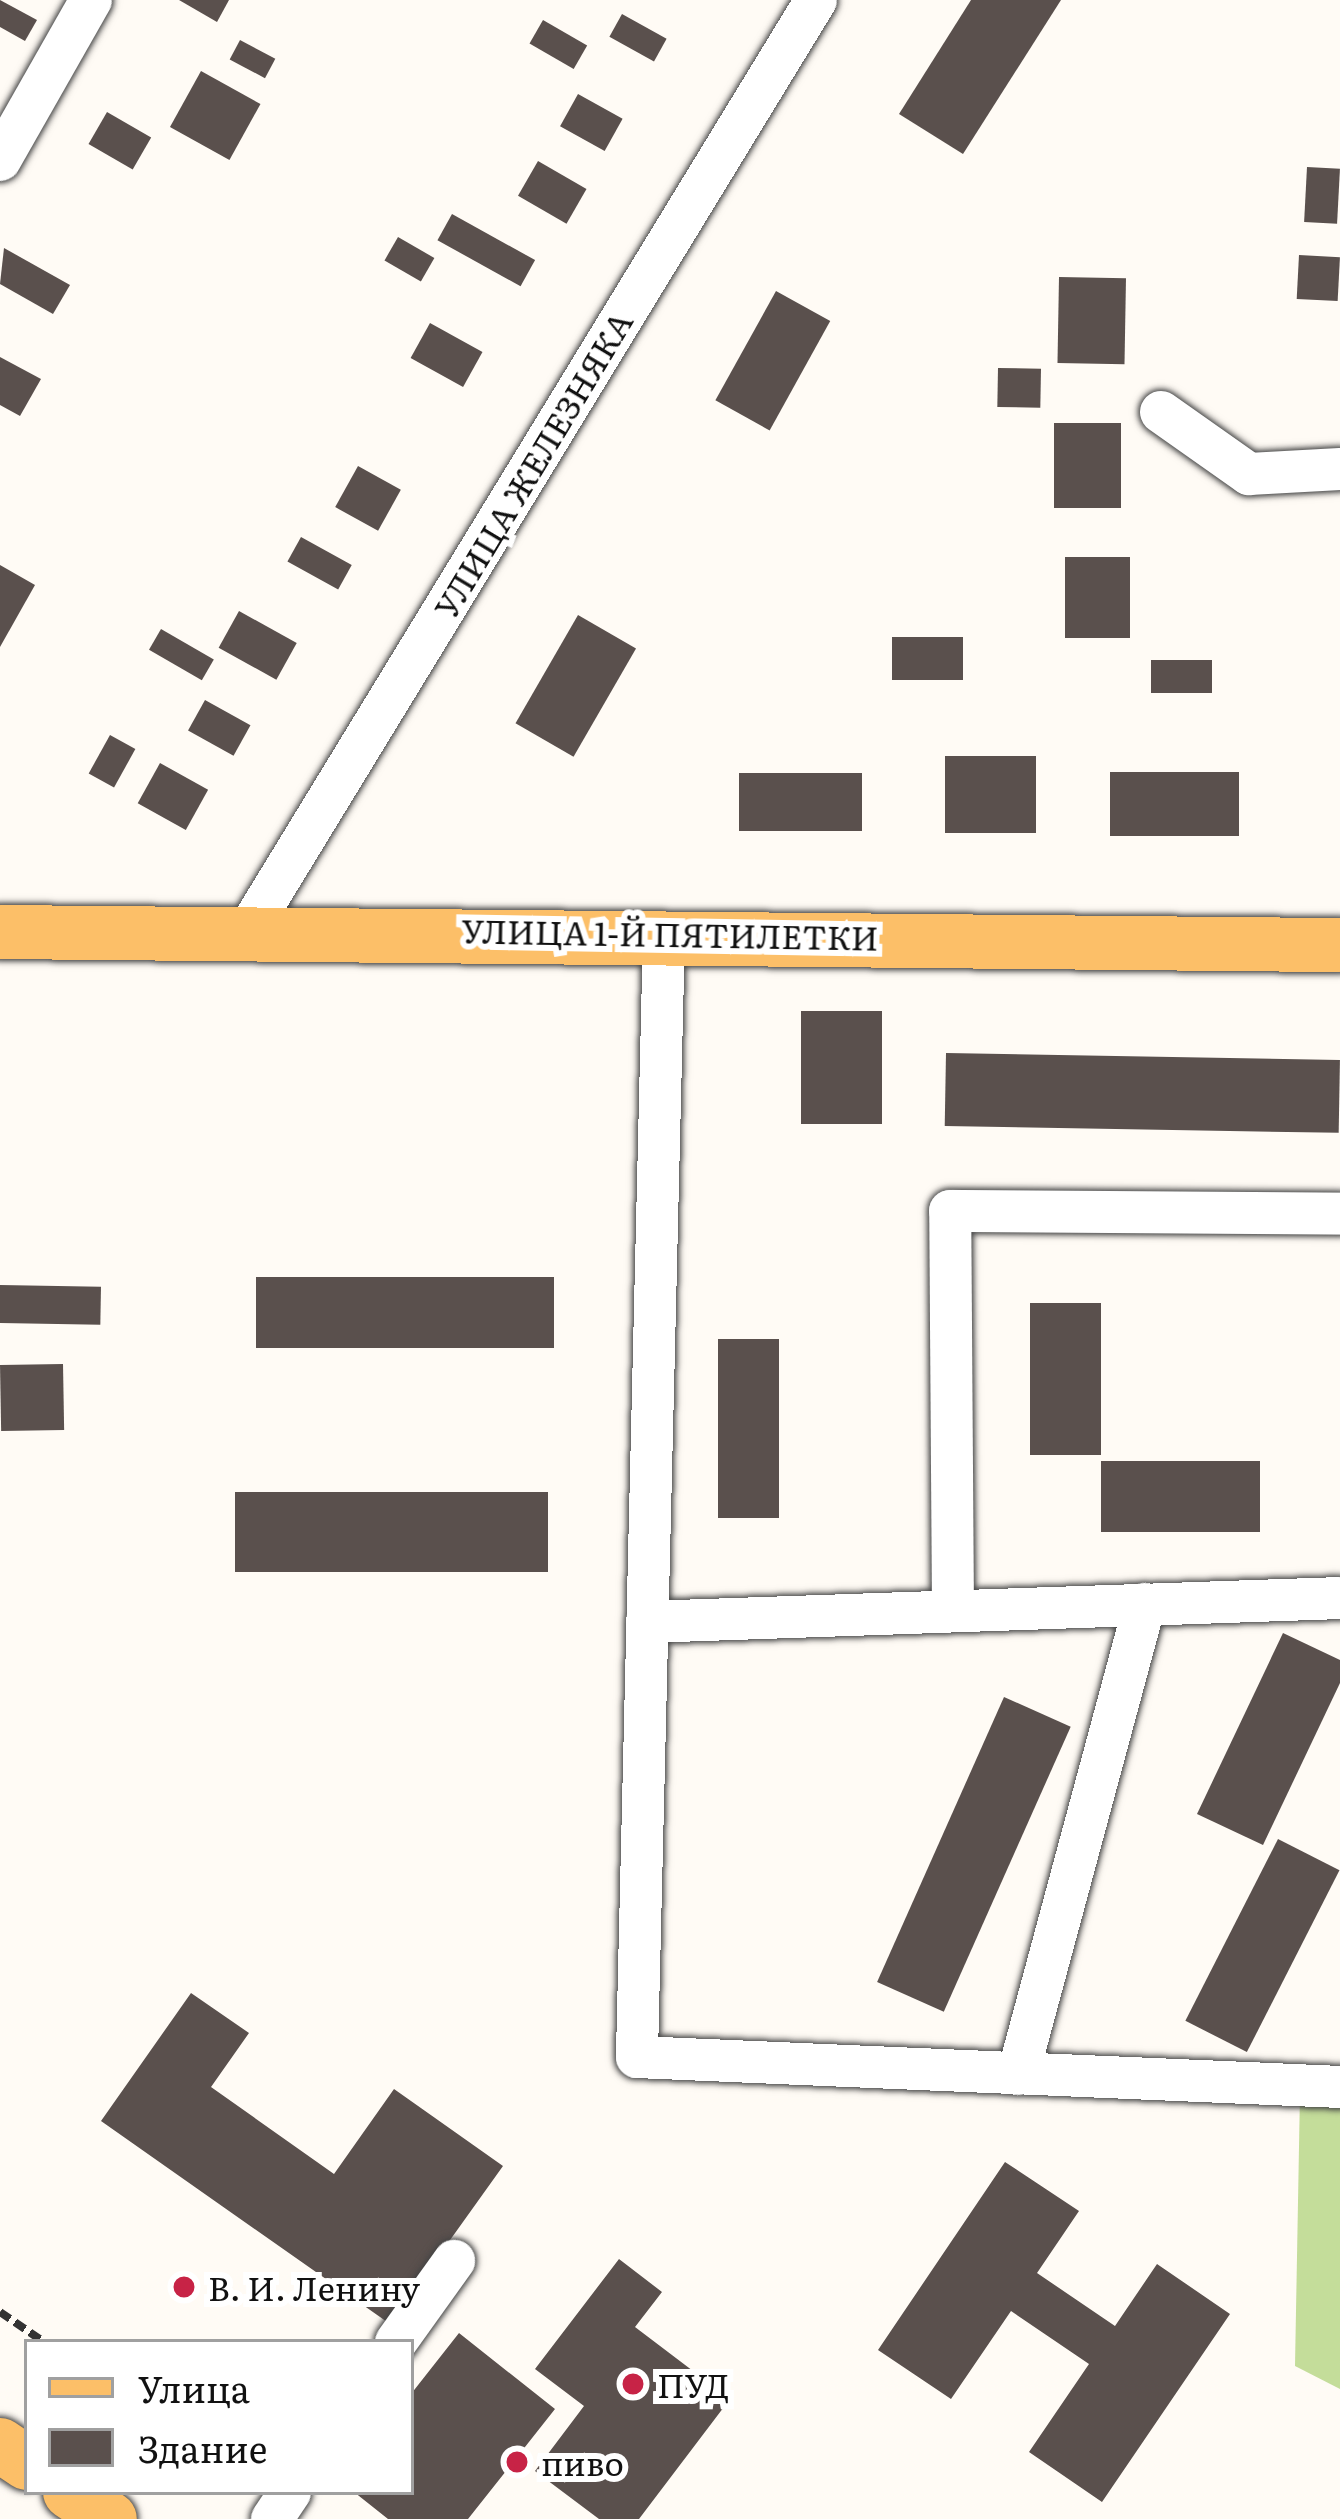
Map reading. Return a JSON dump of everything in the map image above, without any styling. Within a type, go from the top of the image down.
[{"type":"main road","name":"УЛИЦА 1-Й ПЯТИЛЕТКИ","points":[[0,932],[664,933],[1340,945]]},
{"type":"main road","points":[[74,2495],[110,2519]]},
{"type":"lane","points":[[0,160],[91,0]]},
{"type":"lane","name":"УЛИЦА ЖЕЛЕЗНЯКА","points":[[250,929],[816,0]]},
{"type":"lane","points":[[1161,412],[1249,474],[1340,469]]},
{"type":"lane","points":[[664,933],[637,2057],[1340,2087]]},
{"type":"lane","points":[[952,1611],[950,1210],[1340,1214]]},
{"type":"lane","points":[[647,1622],[1340,1598]]},
{"type":"lane","points":[[1018,2074],[1145,1604]]},
{"type":"lane","points":[[398,2339],[454,2260]]},
{"type":"path","points":[[0,2312],[40,2339]]},
{"type":"green space","points":[[1340,2090],[1340,2389],[1295,2366],[1300,2092]]},
{"type":"building","points":[[0,0],[37,20],[25,41],[0,27]]},
{"type":"building","points":[[179,0],[229,0],[217,22]]},
{"type":"building","points":[[971,0],[1061,0],[963,154],[899,114]]},
{"type":"building","points":[[622,14],[667,39],[654,61],[609,37]]},
{"type":"building","points":[[543,20],[587,46],[574,69],[530,43]]},
{"type":"building","points":[[240,40],[275,59],[265,78],[230,59]]},
{"type":"building","points":[[201,71],[260,104],[229,160],[170,127]]},
{"type":"building","points":[[578,94],[623,119],[605,151],[560,126]]},
{"type":"building","points":[[107,112],[151,137],[133,170],[88,144]]},
{"type":"building","points":[[538,161],[586,189],[566,224],[518,196]]},
{"type":"building","points":[[1307,167],[1340,169],[1337,224],[1304,222]]},
{"type":"building","points":[[452,214],[535,260],[521,286],[437,240]]},
{"type":"building","points":[[398,237],[434,258],[421,281],[384,260]]},
{"type":"building","points":[[4,248],[70,285],[53,314],[0,284]]},
{"type":"building","points":[[1299,255],[1340,257],[1338,301],[1297,299]]},
{"type":"building","points":[[1059,277],[1126,278],[1124,364],[1057,363]]},
{"type":"building","points":[[776,291],[830,321],[770,430],[715,400]]},
{"type":"building","points":[[430,323],[482,352],[463,387],[411,358]]},
{"type":"building","points":[[0,357],[41,379],[20,416],[0,405]]},
{"type":"building","points":[[998,368],[1041,369],[1040,408],[997,407]]},
{"type":"building","points":[[1054,423],[1121,423],[1121,508],[1054,508]]},
{"type":"building","points":[[358,466],[401,490],[378,531],[335,507]]},
{"type":"building","points":[[301,537],[352,565],[338,590],[287,561]]},
{"type":"building","points":[[1065,557],[1130,557],[1130,638],[1065,638]]},
{"type":"building","points":[[0,565],[35,585],[0,647]]},
{"type":"building","points":[[239,611],[297,643],[276,680],[219,648]]},
{"type":"building","points":[[578,615],[636,648],[574,757],[516,723]]},
{"type":"building","points":[[161,629],[214,660],[202,680],[149,650]]},
{"type":"building","points":[[892,637],[963,637],[963,680],[892,680]]},
{"type":"building","points":[[1151,660],[1212,660],[1212,693],[1151,693]]},
{"type":"building","points":[[205,700],[250,725],[234,756],[188,731]]},
{"type":"building","points":[[110,735],[135,749],[114,788],[89,773]]},
{"type":"building","points":[[945,756],[1036,756],[1036,833],[945,833]]},
{"type":"building","points":[[160,763],[208,790],[186,830],[138,803]]},
{"type":"building","points":[[1110,772],[1239,772],[1239,836],[1110,836]]},
{"type":"building","points":[[739,773],[862,773],[862,831],[739,831]]},
{"type":"building","points":[[801,1011],[882,1011],[882,1124],[801,1124]]},
{"type":"building","points":[[946,1053],[1340,1060],[1339,1133],[945,1126]]},
{"type":"building","points":[[256,1277],[554,1277],[554,1348],[256,1348]]},
{"type":"building","points":[[0,1285],[101,1287],[100,1325],[0,1323]]},
{"type":"building","points":[[1030,1303],[1101,1303],[1101,1455],[1030,1455]]},
{"type":"building","points":[[718,1339],[779,1339],[779,1518],[718,1518]]},
{"type":"building","points":[[63,1364],[64,1430],[1,1431],[0,1365]]},
{"type":"building","points":[[1101,1461],[1260,1461],[1260,1532],[1101,1532]]},
{"type":"building","points":[[235,1492],[548,1492],[548,1572],[235,1572]]},
{"type":"building","points":[[1283,1633],[1340,1660],[1340,1683],[1263,1845],[1197,1814]]},
{"type":"building","points":[[1004,1697],[1071,1727],[944,2012],[877,1982]]},
{"type":"building","points":[[1278,1839],[1339,1870],[1247,2052],[1185,2021]]},
{"type":"building","points":[[191,1993],[249,2033],[211,2087],[334,2174],[394,2089],[503,2166],[390,2324],[101,2121]]},
{"type":"building","points":[[1005,2162],[1079,2211],[1037,2273],[1115,2326],[1157,2264],[1230,2314],[1102,2502],[1029,2452],[1089,2364],[1011,2311],[951,2399],[878,2350]]},
{"type":"building","name":"ПУД","points":[[619,2259],[662,2292],[635,2327],[730,2399],[639,2519],[599,2519],[535,2471],[584,2406],[535,2369]]},
{"type":"building","points":[[459,2333],[555,2409],[468,2519],[388,2519],[358,2495],[414,2495],[414,2390]]},
{"type":"place","name":"В. И. Ленину","points":[[184,2287]]},
{"type":"place","name":"ПУД","points":[[633,2384]]},
{"type":"place","name":"пиво","points":[[517,2462]]}]
